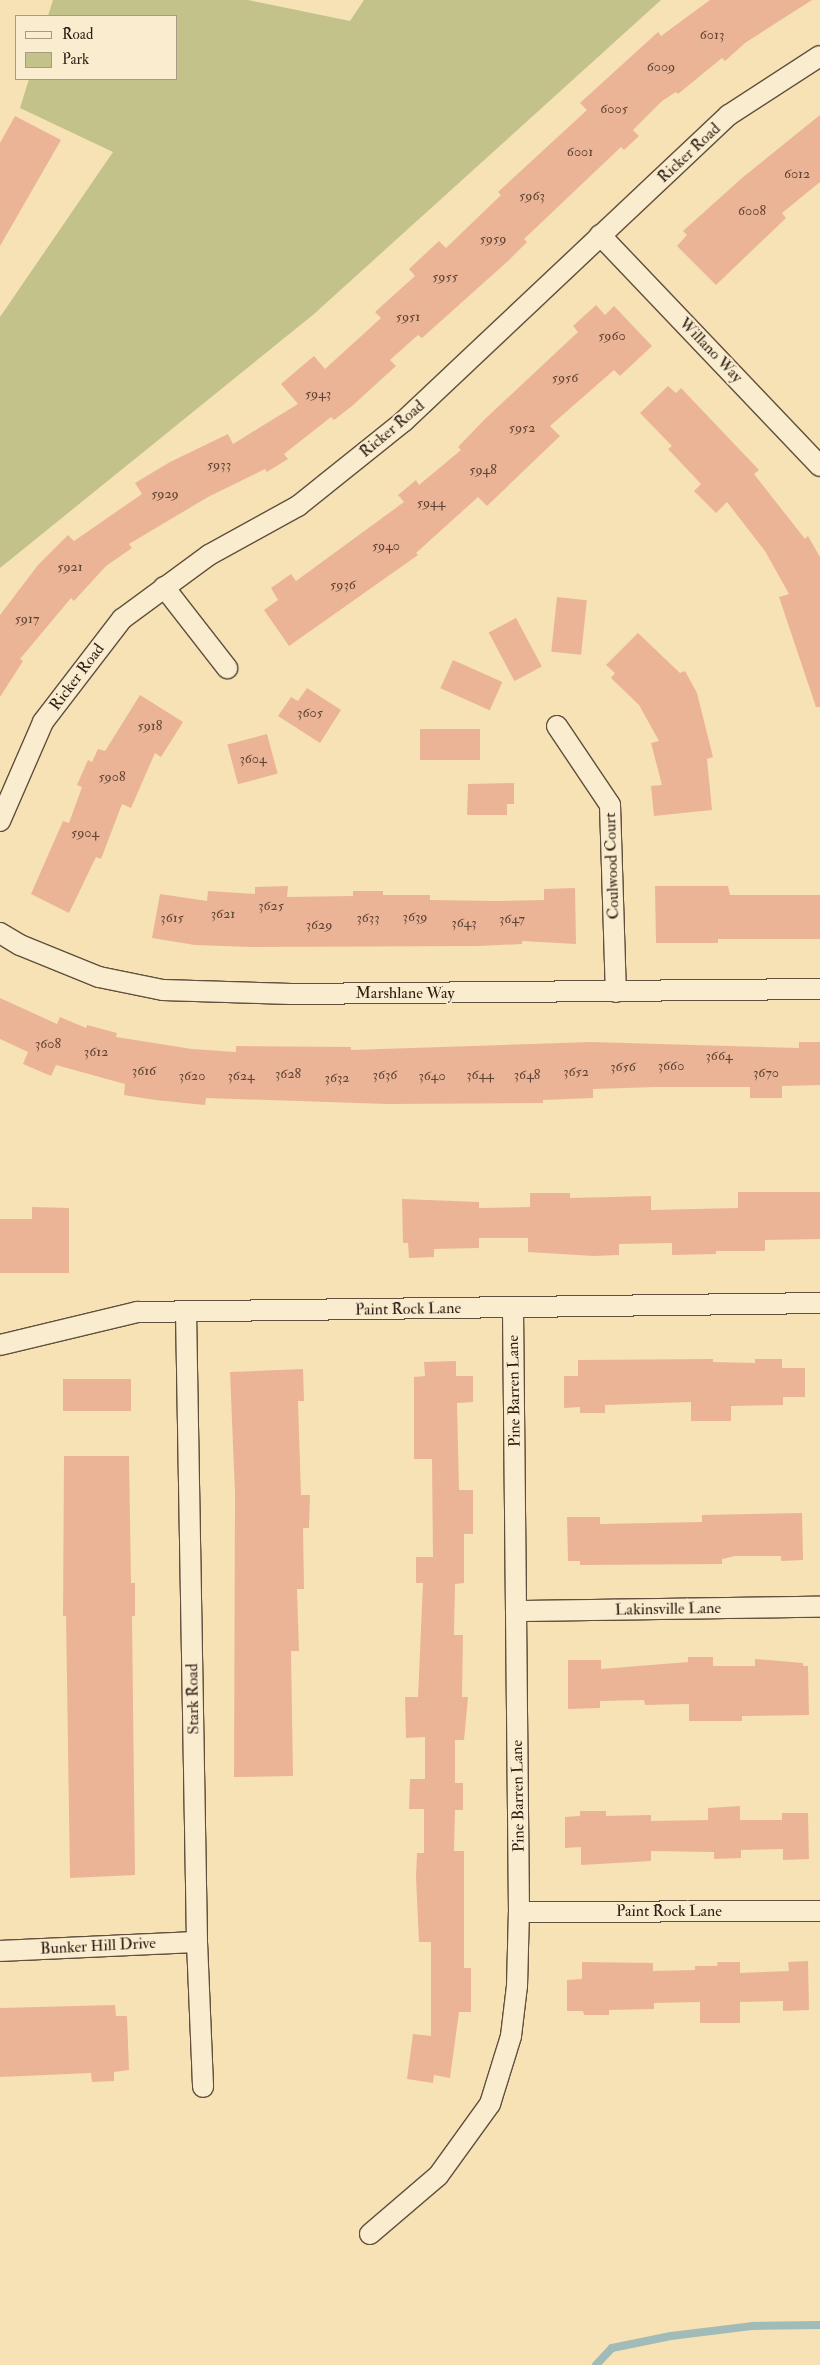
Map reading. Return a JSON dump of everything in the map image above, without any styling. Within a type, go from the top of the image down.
[{"type":"street","name":"Ricker Road","points":[[0,820],[43,722],[122,619],[208,555],[298,506],[382,439],[730,116],[820,56]]},
{"type":"street","name":"Willano Way","points":[[600,235],[820,466]]},
{"type":"street","points":[[164,588],[227,668]]},
{"type":"street","name":"Coulwood Court","points":[[557,726],[610,805],[616,992]]},
{"type":"street","name":"Marshlane Way","points":[[0,933],[20,945],[99,977],[163,990],[292,994],[820,989]]},
{"type":"street","name":"Paint Rock Lane","points":[[0,1345],[137,1312],[820,1303]]},
{"type":"street","name":"Pine Barren Lane","points":[[370,2234],[438,2176],[490,2104],[511,2036],[517,1986],[519,1912],[513,1307]]},
{"type":"street","name":"Stark Road","points":[[186,1311],[197,1942],[203,2087]]},
{"type":"street","name":"Lakinsville Lane","points":[[516,1611],[820,1607]]},
{"type":"street","name":"Paint Rock Lane","points":[[519,1912],[820,1911]]},
{"type":"street","name":"Bunker Hill Drive","points":[[0,1951],[197,1942]]},
{"type":"green space","points":[[53,0],[248,0],[350,21],[364,0],[661,0],[314,314],[0,568],[0,317],[113,152],[20,108],[29,80],[178,80],[178,15],[48,15]]},
{"type":"building","points":[[710,0],[812,0],[745,43],[725,61],[722,58],[678,94],[676,92],[662,101],[633,130],[639,136],[624,150],[621,147],[524,239],[527,242],[508,261],[422,338],[418,335],[390,360],[396,366],[352,406],[334,420],[331,417],[284,454],[288,459],[267,472],[265,469],[208,497],[129,544],[132,548],[106,566],[74,601],[71,598],[20,659],[23,661],[0,697],[0,615],[38,565],[68,535],[74,541],[142,494],[135,483],[170,462],[228,434],[233,444],[298,404],[281,384],[314,356],[325,369],[381,318],[375,312],[415,276],[409,269],[439,241],[446,248],[501,195],[498,192],[587,110],[580,103],[658,32],[661,36]]},
{"type":"building","points":[[820,115],[820,182],[782,213],[786,218],[716,285],[677,246],[687,235],[683,231],[742,178]]},
{"type":"building","points":[[15,116],[61,140],[0,246],[0,143]]},
{"type":"building","points":[[596,305],[605,315],[614,306],[652,346],[620,376],[614,370],[550,426],[560,436],[487,506],[478,497],[416,553],[418,555],[289,646],[264,610],[278,600],[271,588],[291,574],[296,581],[404,502],[398,495],[416,480],[419,485],[461,450],[458,447],[485,419],[578,332],[573,326]]},
{"type":"building","points":[[668,386],[676,393],[681,388],[759,470],[754,474],[805,539],[808,536],[820,557],[820,707],[816,707],[779,597],[789,594],[765,551],[727,502],[716,513],[694,491],[701,484],[668,449],[672,446],[640,413]]},
{"type":"building","points":[[557,597],[587,600],[581,655],[551,652]]},
{"type":"building","points":[[516,618],[542,667],[514,681],[489,633]]},
{"type":"building","points":[[638,633],[680,673],[685,671],[697,693],[713,757],[707,759],[712,810],[654,816],[651,786],[662,785],[651,743],[659,741],[639,705],[611,678],[615,673],[606,665]]},
{"type":"building","points":[[453,660],[502,682],[490,710],[440,688]]},
{"type":"building","points":[[307,688],[341,710],[320,743],[278,716],[291,697],[298,701]]},
{"type":"building","points":[[140,695],[183,722],[161,757],[155,753],[131,808],[122,804],[101,859],[96,857],[69,913],[31,894],[63,821],[69,823],[82,787],[77,785],[88,760],[92,762],[98,749],[105,751]]},
{"type":"building","points":[[420,729],[480,729],[480,760],[420,760]]},
{"type":"building","points":[[267,734],[278,774],[238,784],[227,745]]},
{"type":"building","points":[[514,783],[514,804],[507,804],[507,815],[467,815],[468,784]]},
{"type":"building","points":[[288,886],[287,897],[353,896],[353,891],[383,891],[383,895],[430,895],[430,900],[496,901],[544,900],[544,889],[575,888],[576,944],[522,941],[522,944],[479,946],[251,947],[195,945],[152,938],[160,894],[207,901],[208,891],[255,894],[255,887]]},
{"type":"building","points":[[655,886],[728,886],[730,895],[820,895],[820,939],[718,939],[718,943],[656,943]]},
{"type":"building","points":[[0,998],[57,1024],[60,1017],[86,1028],[87,1025],[117,1033],[116,1037],[192,1049],[236,1052],[236,1046],[351,1047],[351,1050],[590,1042],[799,1048],[799,1042],[820,1042],[820,1085],[782,1086],[782,1098],[750,1098],[750,1087],[656,1087],[593,1089],[593,1098],[543,1100],[543,1103],[387,1104],[206,1098],[205,1105],[155,1100],[124,1095],[125,1084],[56,1065],[51,1076],[23,1064],[28,1052],[0,1039]]},
{"type":"building","points":[[738,1192],[820,1192],[820,1239],[765,1240],[765,1251],[716,1251],[716,1254],[672,1255],[672,1243],[619,1244],[619,1255],[594,1256],[528,1252],[528,1238],[479,1238],[479,1248],[434,1249],[434,1257],[409,1258],[408,1243],[403,1243],[402,1199],[479,1202],[479,1208],[530,1207],[530,1193],[570,1193],[570,1198],[651,1196],[651,1210],[738,1208]]},
{"type":"building","points":[[32,1207],[69,1208],[69,1273],[0,1273],[0,1219],[32,1219]]},
{"type":"building","points":[[713,1359],[713,1362],[755,1363],[755,1359],[782,1359],[782,1368],[805,1368],[805,1397],[783,1397],[783,1405],[731,1406],[731,1421],[691,1421],[691,1402],[605,1405],[605,1413],[580,1413],[580,1407],[564,1408],[564,1376],[578,1376],[578,1360]]},
{"type":"building","points":[[456,1361],[456,1376],[473,1376],[473,1402],[457,1403],[459,1490],[473,1490],[473,1534],[464,1534],[464,1583],[455,1584],[454,1635],[463,1635],[462,1697],[468,1697],[464,1740],[455,1740],[455,1783],[463,1783],[463,1810],[455,1810],[454,1851],[464,1851],[464,1968],[471,1968],[471,2012],[459,2012],[450,2078],[434,2075],[433,2083],[407,2079],[413,2034],[431,2036],[431,1942],[419,1942],[416,1877],[417,1853],[424,1853],[424,1809],[409,1809],[410,1779],[425,1779],[425,1737],[406,1738],[405,1697],[418,1697],[423,1583],[416,1583],[416,1557],[433,1557],[432,1459],[414,1459],[414,1377],[425,1376],[424,1362]]},
{"type":"building","points":[[303,1369],[304,1401],[298,1401],[301,1495],[310,1495],[309,1528],[303,1528],[304,1589],[297,1589],[299,1651],[291,1651],[293,1776],[234,1777],[235,1494],[230,1372]]},
{"type":"building","points":[[63,1379],[131,1379],[131,1411],[63,1411]]},
{"type":"building","points":[[64,1456],[129,1456],[131,1583],[135,1583],[135,1616],[132,1616],[135,1875],[70,1878],[66,1616],[63,1616]]},
{"type":"building","points":[[802,1513],[803,1560],[781,1561],[781,1556],[735,1556],[722,1559],[722,1564],[580,1565],[580,1561],[568,1561],[567,1517],[600,1517],[600,1524],[702,1522],[702,1515]]},
{"type":"building","points":[[688,1657],[713,1657],[713,1666],[755,1666],[755,1659],[803,1663],[803,1666],[808,1666],[809,1715],[742,1716],[742,1721],[689,1721],[689,1704],[645,1705],[644,1700],[600,1701],[600,1708],[568,1709],[568,1660],[601,1660],[601,1669],[688,1662]]},
{"type":"building","points":[[740,1806],[740,1820],[782,1820],[782,1813],[808,1813],[809,1859],[783,1860],[783,1849],[741,1850],[741,1858],[714,1859],[714,1852],[651,1851],[651,1861],[581,1865],[581,1847],[565,1848],[565,1817],[580,1816],[580,1811],[606,1811],[606,1816],[651,1815],[651,1821],[708,1820],[708,1808]]},
{"type":"building","points":[[808,1961],[809,2010],[783,2011],[783,2001],[740,2002],[740,2023],[700,2023],[700,2002],[654,2003],[654,2009],[609,2010],[609,2015],[584,2015],[583,2011],[567,2011],[567,1980],[582,1979],[582,1962],[653,1963],[653,1971],[695,1970],[695,1966],[717,1966],[718,1962],[740,1962],[740,1973],[789,1971],[788,1962]]},
{"type":"building","points":[[115,2005],[116,2016],[127,2016],[129,2070],[114,2072],[114,2081],[92,2082],[91,2073],[0,2077],[0,2008]]},
{"type":"waterway","points":[[596,2365],[612,2348],[671,2336],[753,2326],[820,2325]]}]
